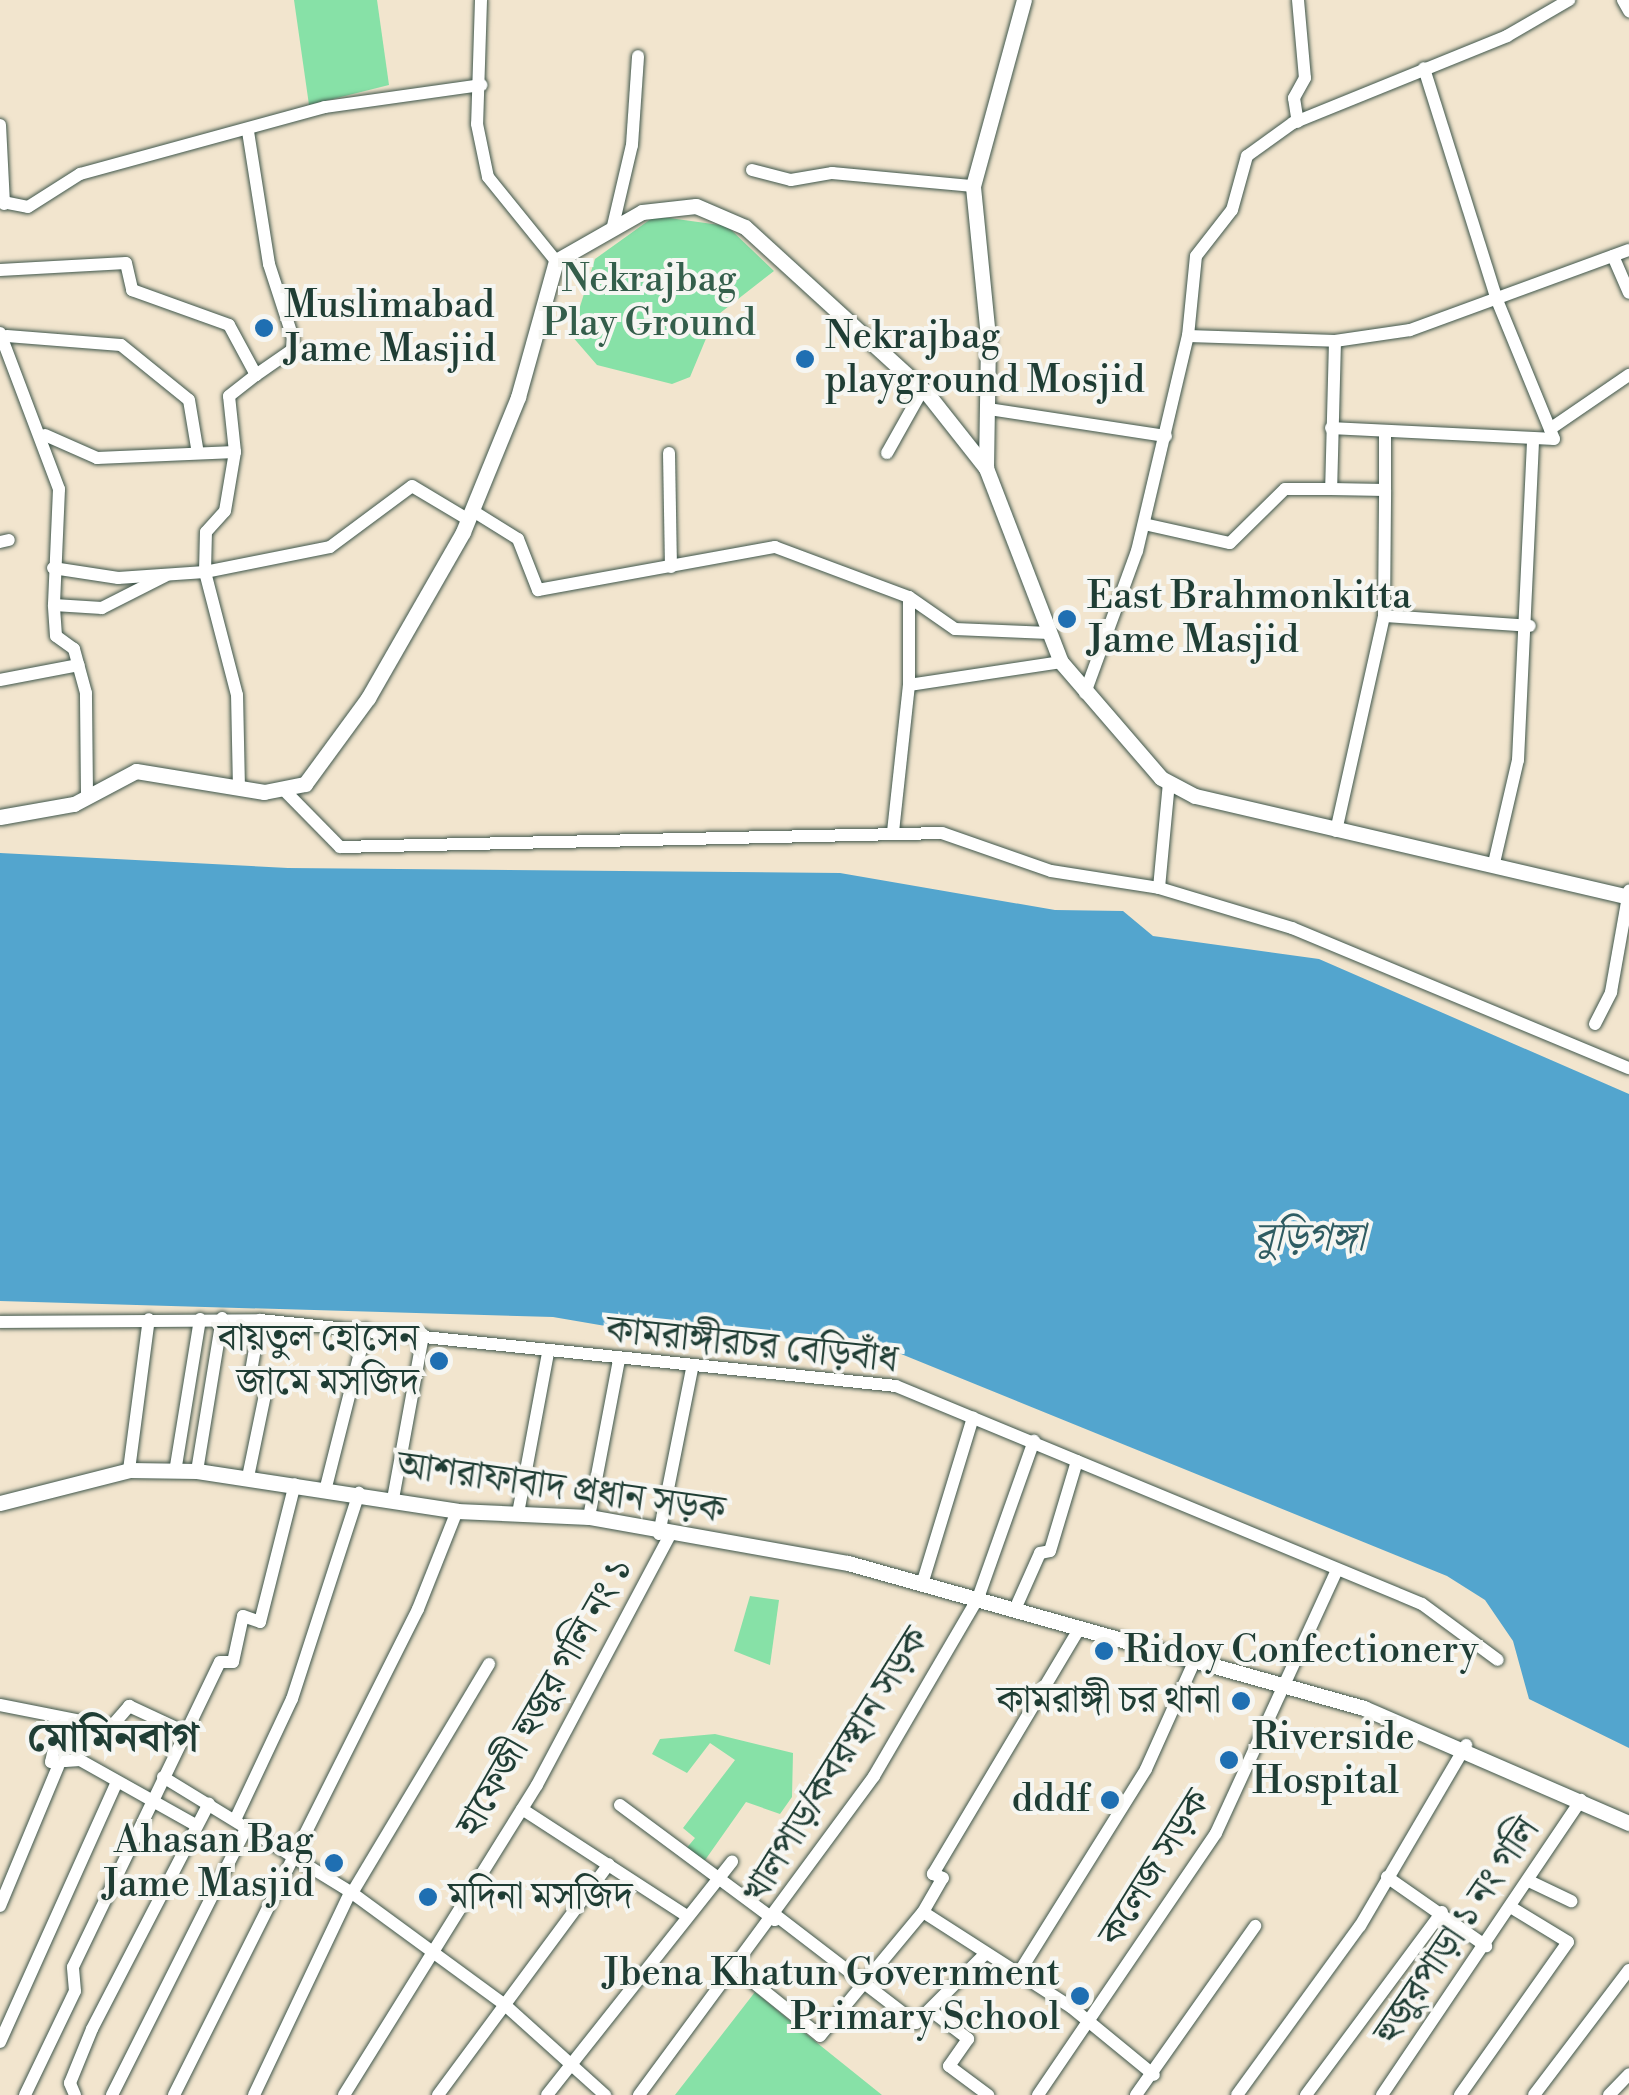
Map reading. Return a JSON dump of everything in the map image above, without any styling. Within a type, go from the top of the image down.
[{"type":"street","points":[[482,0],[480,85],[488,177],[556,261]]},
{"type":"street","points":[[986,468],[989,409],[973,186],[1024,0]]},
{"type":"street","points":[[1298,0],[1305,78],[1294,98],[1298,122]]},
{"type":"street","points":[[1085,693],[1144,524],[1188,336],[1196,256],[1232,210],[1247,156],[1298,122],[1570,0]]},
{"type":"street","points":[[1623,0],[1629,11]]},
{"type":"street","points":[[612,230],[632,146],[638,56]]},
{"type":"street","points":[[1331,428],[1554,439],[1497,300],[1424,68]]},
{"type":"street","points":[[0,125],[4,204],[28,207],[80,174],[384,94],[480,85]]},
{"type":"street","points":[[239,790],[237,696],[205,572],[206,532],[225,511],[235,452],[229,396],[292,350],[293,338],[269,264],[248,131]]},
{"type":"street","points":[[752,170],[791,180],[832,172],[973,186]]},
{"type":"street","points":[[0,816],[46,813],[136,771],[239,790],[286,792],[305,784],[345,732],[471,515],[556,261],[642,212],[720,212],[806,277],[923,389],[986,468],[1062,662],[1085,693],[1169,782],[1336,832],[1628,895],[1611,992],[1595,1024]]},
{"type":"street","points":[[1188,336],[1335,341],[1410,330],[1629,250]]},
{"type":"street","points":[[1613,256],[1629,262]]},
{"type":"street","points":[[1613,256],[1629,293]]},
{"type":"street","points":[[0,270],[126,263],[132,290],[230,325],[256,375]]},
{"type":"street","points":[[87,794],[79,665],[56,636],[54,568],[59,489],[45,436],[10,375],[3,335],[121,345],[188,400],[197,448]]},
{"type":"street","points":[[1331,489],[1335,341]]},
{"type":"street","points":[[1550,429],[1629,375]]},
{"type":"street","points":[[887,453],[923,389]]},
{"type":"street","points":[[989,409],[1166,436]]},
{"type":"street","points":[[1336,832],[1384,616],[1384,430]]},
{"type":"street","points":[[45,436],[97,458],[197,448],[235,452]]},
{"type":"street","points":[[1494,864],[1512,800],[1530,626],[1533,439]]},
{"type":"street","points":[[669,453],[671,567]]},
{"type":"street","points":[[54,568],[164,576],[205,572],[330,547],[412,486],[518,539],[538,590],[775,547],[910,597],[956,629],[1049,633]]},
{"type":"street","points":[[1144,524],[1230,543],[1284,489],[1385,490]]},
{"type":"street","points":[[54,605],[102,608],[164,576]]},
{"type":"street","points":[[893,832],[909,685],[910,597]]},
{"type":"street","points":[[1384,616],[1530,626]]},
{"type":"street","points":[[909,685],[1062,662]]},
{"type":"street","points":[[0,680],[79,665]]},
{"type":"street","points":[[1160,888],[1169,782]]},
{"type":"street","points":[[286,792],[340,847],[780,843],[893,832],[942,833],[1052,871],[1160,888],[1292,928],[1629,1068]]},
{"type":"street","points":[[197,1471],[222,1318]]},
{"type":"street","points":[[175,1472],[200,1319]]},
{"type":"street","points":[[129,1470],[149,1320]]},
{"type":"street","points":[[248,1477],[268,1380],[250,1377],[260,1320]]},
{"type":"street","name":"কামরাঙ্গীরচর বেড়িবাঁধ","points":[[0,1322],[260,1320],[423,1334],[692,1369],[896,1386],[1034,1441],[1336,1572],[1422,1604],[1498,1660]]},
{"type":"street","points":[[326,1486],[366,1330]]},
{"type":"street","points":[[392,1499],[423,1334]]},
{"type":"street","points":[[519,1508],[548,1352]]},
{"type":"street","points":[[589,1517],[619,1360]]},
{"type":"street","name":"হাফেজী হুজুর গলি নং ১","points":[[344,2095],[426,1951],[522,1808],[665,1534],[692,1369]]},
{"type":"street","points":[[924,1581],[973,1417]]},
{"type":"street","name":"খালপাড়/কবরস্থান সড়ক","points":[[639,2095],[776,1919],[978,1598],[1034,1441]]},
{"type":"street","points":[[1016,1608],[1040,1553],[1050,1551],[1077,1462]]},
{"type":"street","name":"আশরাফাবাদ প্রধান সড়ক","points":[[0,1503],[129,1470],[197,1471],[326,1486],[457,1511],[519,1508],[589,1517],[924,1581],[1290,1688],[1466,1745],[1629,1823]]},
{"type":"street","points":[[26,2095],[74,1991],[73,1967],[185,1732],[220,1662],[233,1662],[244,1616],[260,1622],[295,1484]]},
{"type":"street","points":[[112,2095],[241,1823],[292,1699],[360,1493]]},
{"type":"street","points":[[174,2095],[457,1511]]},
{"type":"street","name":"কলেজ সড়ক","points":[[1046,2092],[1216,1834],[1290,1688],[1336,1572]]},
{"type":"street","points":[[738,1970],[816,2036],[923,1912],[943,1878],[933,1874],[1080,1627]]},
{"type":"street","points":[[1020,1971],[1146,1769],[1194,1662]]},
{"type":"street","points":[[254,2095],[351,1893],[489,1664]]},
{"type":"street","points":[[0,1705],[110,1726],[129,1706],[185,1732]]},
{"type":"street","points":[[58,1767],[51,1762],[60,1719]]},
{"type":"street","points":[[1237,2095],[1387,1877],[1466,1745]]},
{"type":"street","points":[[0,1906],[58,1767],[80,1760],[116,1784],[192,1823]]},
{"type":"street","points":[[163,1778],[209,1802],[351,1893],[505,2005],[574,2063],[605,2095]]},
{"type":"street","points":[[0,2042],[116,1784]]},
{"type":"street","name":"হুজুরপাড়া ১ নং গলি","points":[[1382,2095],[1512,1908],[1581,1800]]},
{"type":"street","points":[[75,2095],[70,2083],[92,2028],[192,1823],[209,1802]]},
{"type":"street","points":[[620,1804],[916,2023],[986,1953]]},
{"type":"street","points":[[522,1808],[609,1864],[693,1906]]},
{"type":"street","points":[[546,2095],[693,1906],[732,1862]]},
{"type":"street","points":[[438,2095],[609,1864]]},
{"type":"street","points":[[1387,1877],[1486,1946]]},
{"type":"street","points":[[1529,1881],[1570,1900]]},
{"type":"street","points":[[1460,2095],[1568,1942],[1512,1908]]},
{"type":"street","points":[[923,1912],[1020,1971],[1154,2075]]},
{"type":"street","points":[[1306,2095],[1442,1912]]},
{"type":"street","points":[[1136,2095],[1154,2075],[1255,1926]]},
{"type":"street","points":[[1534,2095],[1629,1970]]},
{"type":"street","points":[[930,2010],[968,2039],[949,2066],[988,2095]]},
{"type":"street","points":[[1609,2095],[1629,2074]]},
{"type":"green space","points":[[294,0],[377,0],[389,85],[309,105]]},
{"type":"green space","name":"Nekrajbag Play Ground","points":[[655,216],[727,226],[774,271],[715,317],[690,377],[672,384],[597,365],[571,335],[595,259]]},
{"type":"green space","points":[[750,1596],[779,1600],[770,1665],[734,1651]]},
{"type":"green space","points":[[715,1734],[793,1753],[792,1797],[780,1814],[746,1802],[703,1863],[685,1850],[695,1838],[683,1828],[735,1760],[710,1743],[687,1773],[652,1754],[660,1739]]},
{"type":"green space","points":[[755,1992],[806,2034],[882,2095],[675,2095]]},
{"type":"water","name":"বুড়িগঙ্গা","points":[[0,853],[288,868],[840,873],[1055,910],[1123,911],[1153,936],[1319,959],[1629,1094],[1629,1748],[1529,1699],[1513,1641],[1485,1600],[1447,1576],[874,1343],[825,1333],[728,1347],[553,1317],[0,1301]]},
{"type":"place","name":"Muslimabad Jame Masjid","points":[[264,328]]},
{"type":"place","name":"Nekrajbag playground Mosjid","points":[[805,359]]},
{"type":"place","name":"East Brahmonkitta Jame Masjid","points":[[1067,619]]},
{"type":"place","name":"বায়তুল হোসেন জামে মসজিদ","points":[[439,1361]]},
{"type":"place","name":"Ridoy Confectionery","points":[[1104,1651]]},
{"type":"place","name":"কামরাঙ্গী চর থানা","points":[[1241,1701]]},
{"type":"place","name":"Riverside Hospital","points":[[1229,1760]]},
{"type":"place","name":"dddf","points":[[1110,1800]]},
{"type":"place","name":"Ahasan Bag Jame Masjid","points":[[334,1863]]},
{"type":"place","name":"মদিনা মসজিদ","points":[[428,1897]]},
{"type":"place","name":"Jbena Khatun Government Primary School","points":[[1080,1996]]},
{"type":"district","name":"মোমিনবাগ","points":[[113,1739]]}]
